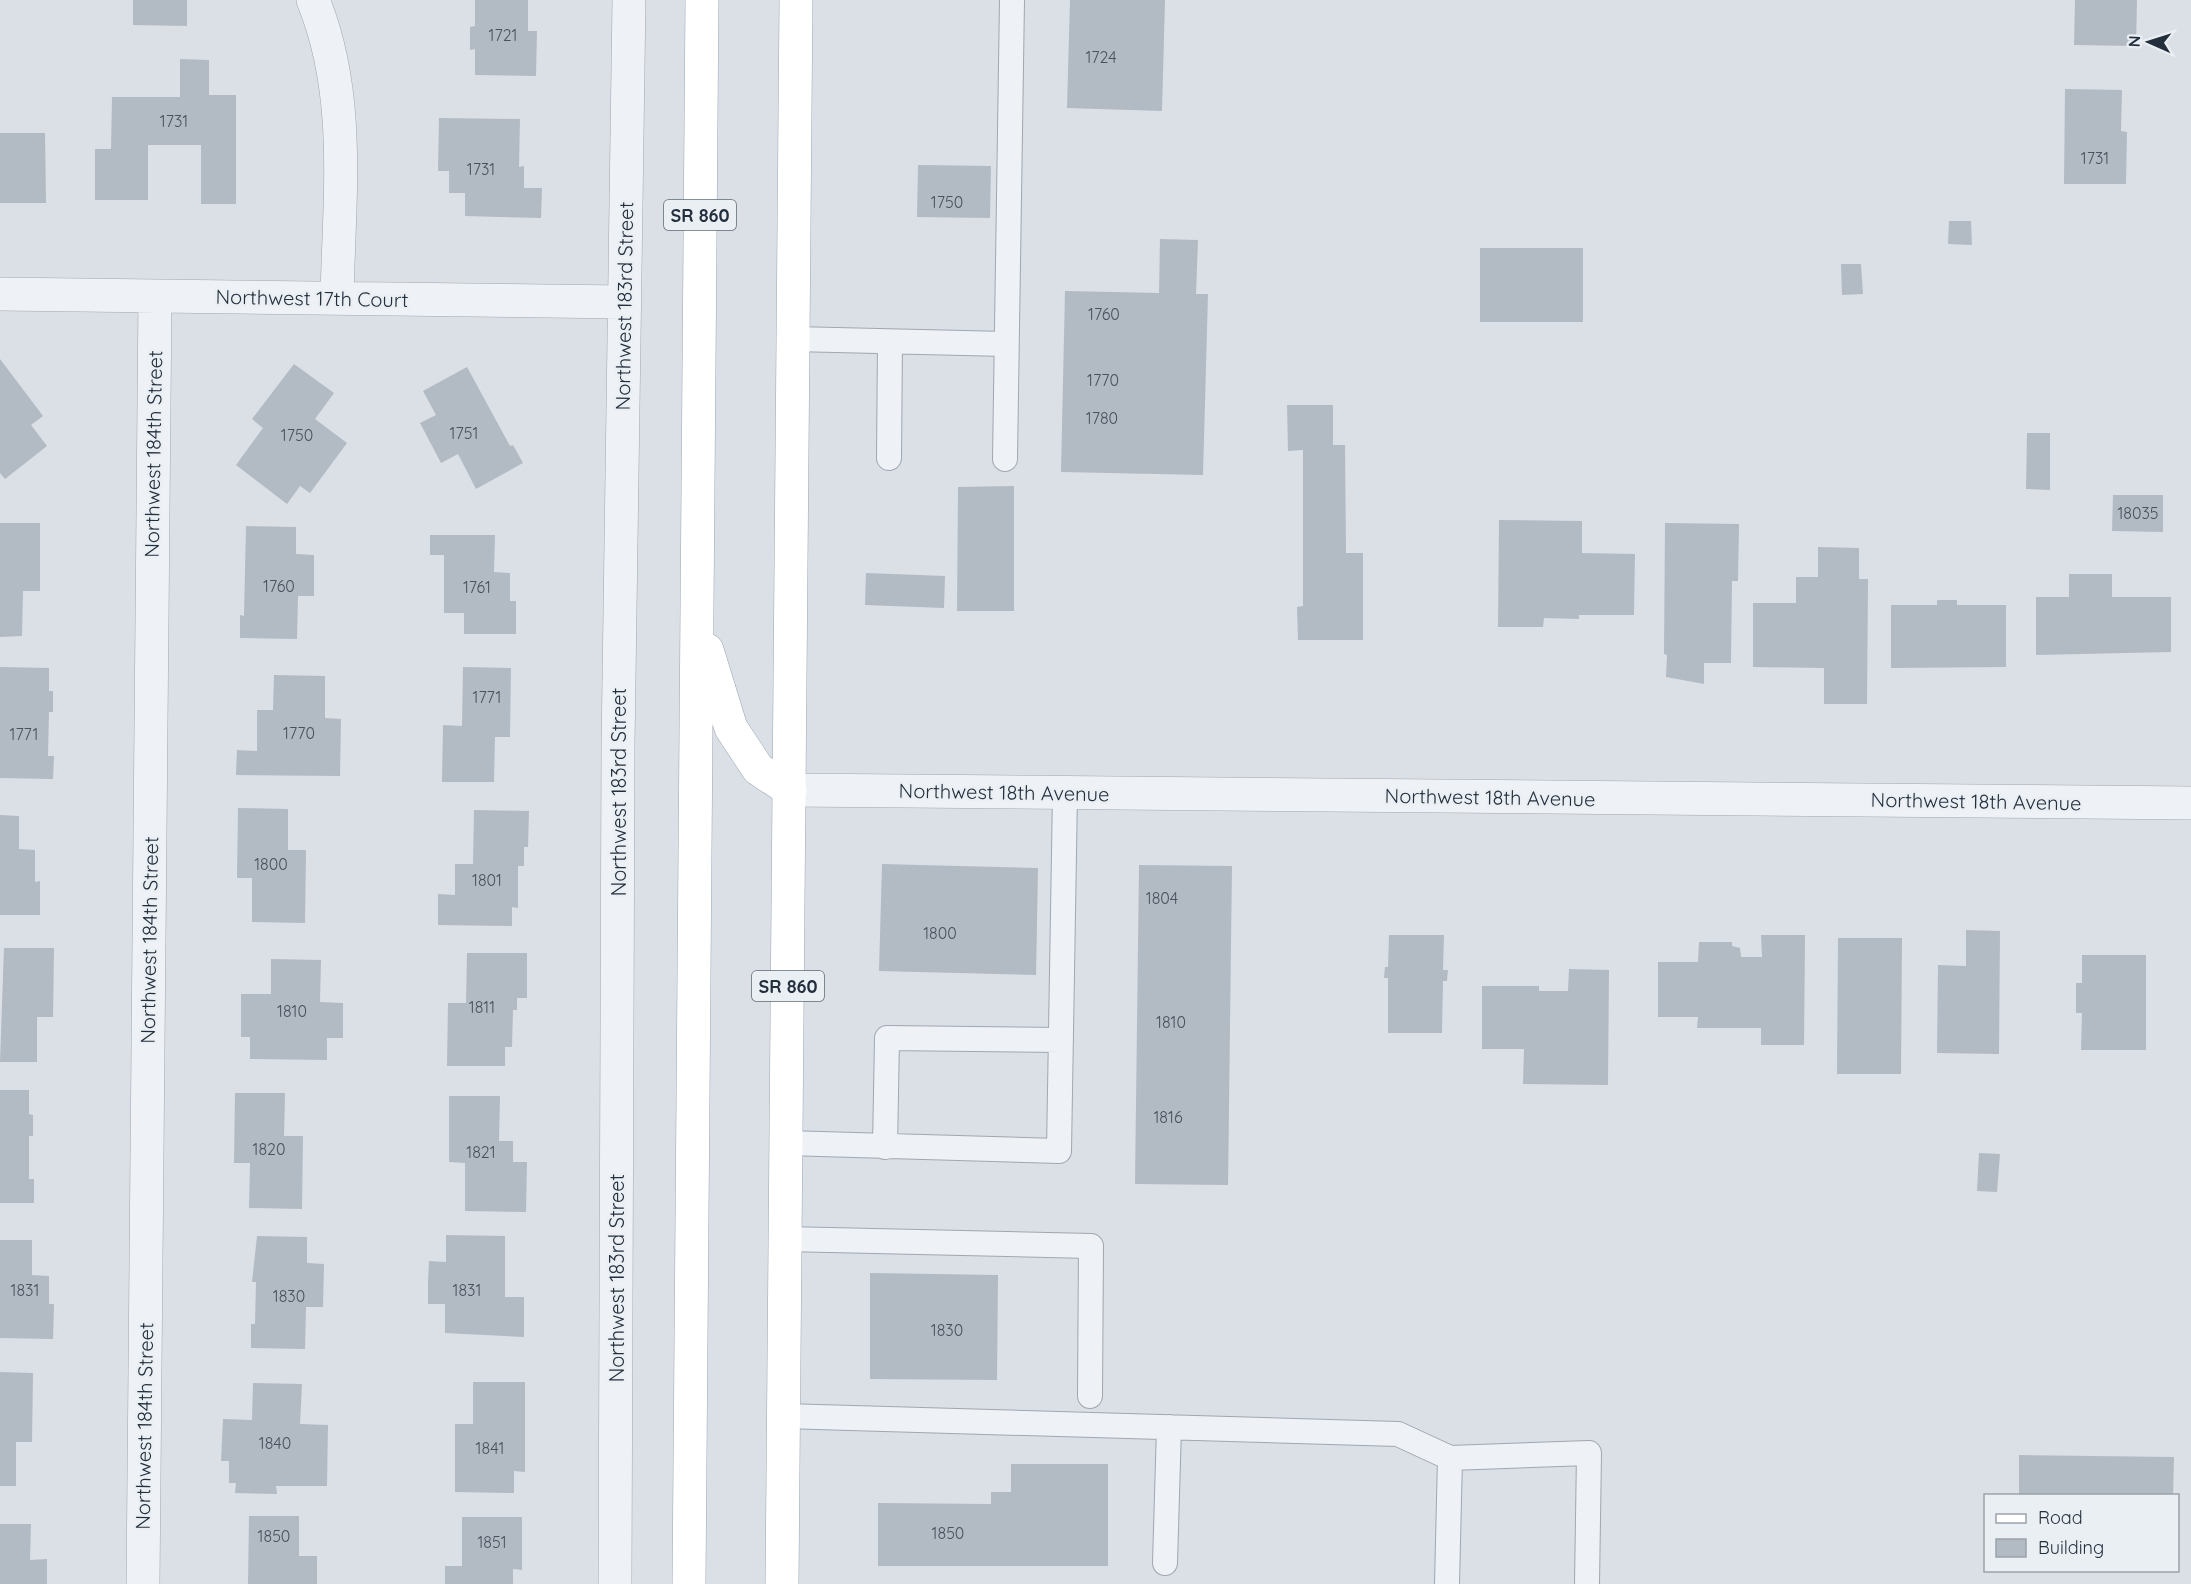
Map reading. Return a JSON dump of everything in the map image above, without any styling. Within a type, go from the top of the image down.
[{"type":"main road","name":"SR 860","points":[[689,1584],[702,0]]},
{"type":"main road","name":"SR 860","points":[[782,1584],[796,0]]},
{"type":"main road","points":[[697,620],[731,728],[758,769],[790,790]]},
{"type":"street","points":[[313,0],[327,34],[341,117],[337,298]]},
{"type":"street","name":"Northwest 183rd Street","points":[[615,1584],[618,747],[630,0]]},
{"type":"street","name":"Northwest 17th Court","points":[[0,294],[624,302]]},
{"type":"street","name":"Northwest 184th Street","points":[[143,1584],[155,297]]},
{"type":"street","name":"Northwest 18th Avenue","points":[[790,790],[2191,803]]},
{"type":"lane","points":[[1005,459],[1012,0]]},
{"type":"lane","points":[[793,339],[1006,344]]},
{"type":"lane","points":[[889,458],[890,342]]},
{"type":"lane","points":[[786,1143],[1059,1151],[1065,793]]},
{"type":"lane","points":[[885,1147],[887,1038],[1061,1040]]},
{"type":"lane","points":[[785,1239],[1091,1246],[1090,1396]]},
{"type":"lane","points":[[783,1416],[1398,1434],[1450,1458],[1589,1453],[1587,1584]]},
{"type":"lane","points":[[1165,1563],[1169,1427]]},
{"type":"lane","points":[[1447,1584],[1450,1458]]},
{"type":"building","points":[[133,0],[187,0],[187,26],[133,25]]},
{"type":"building","points":[[475,0],[528,0],[528,31],[537,31],[536,76],[475,75],[475,49],[470,50],[470,27],[475,26]]},
{"type":"building","points":[[1070,0],[1165,0],[1162,111],[1067,108]]},
{"type":"building","points":[[2075,0],[2137,0],[2136,46],[2074,45]]},
{"type":"building","points":[[180,59],[209,60],[209,95],[236,95],[236,204],[201,204],[201,145],[148,145],[148,200],[95,200],[95,149],[111,149],[112,97],[180,97]]},
{"type":"building","points":[[2065,89],[2122,90],[2121,131],[2127,132],[2126,184],[2064,184]]},
{"type":"building","points":[[439,118],[520,119],[519,167],[524,166],[524,188],[542,188],[541,218],[465,216],[465,193],[449,193],[449,171],[438,171]]},
{"type":"building","points":[[0,133],[45,133],[46,203],[0,203]]},
{"type":"building","points":[[918,165],[991,166],[990,218],[917,217]]},
{"type":"building","points":[[1949,221],[1971,221],[1972,245],[1948,244]]},
{"type":"building","points":[[1160,239],[1198,240],[1196,294],[1208,294],[1203,475],[1061,472],[1065,291],[1159,293]]},
{"type":"building","points":[[1480,248],[1583,248],[1583,322],[1480,322]]},
{"type":"building","points":[[1841,264],[1861,264],[1863,294],[1842,295]]},
{"type":"building","points":[[0,359],[43,416],[31,425],[47,446],[5,479],[0,473]]},
{"type":"building","points":[[294,364],[334,393],[315,419],[347,443],[310,493],[300,486],[287,504],[236,465],[263,428],[252,419]]},
{"type":"building","points":[[467,367],[510,446],[513,445],[523,463],[476,489],[458,454],[441,463],[420,423],[436,415],[423,391]]},
{"type":"building","points":[[1287,405],[1333,405],[1333,445],[1345,445],[1346,553],[1363,553],[1363,640],[1298,640],[1297,607],[1303,606],[1303,450],[1288,451]]},
{"type":"building","points":[[2027,433],[2050,433],[2050,490],[2026,489]]},
{"type":"building","points":[[1014,486],[1014,611],[957,611],[958,487]]},
{"type":"building","points":[[2113,495],[2163,495],[2163,532],[2112,531]]},
{"type":"building","points":[[1499,520],[1582,521],[1582,553],[1635,554],[1634,615],[1579,615],[1579,619],[1544,618],[1543,627],[1498,627]]},
{"type":"building","points":[[0,523],[40,523],[40,591],[23,591],[22,636],[0,637]]},
{"type":"building","points":[[1665,523],[1739,524],[1738,581],[1732,581],[1731,663],[1704,663],[1704,684],[1666,677],[1667,655],[1664,654]]},
{"type":"building","points":[[246,526],[296,527],[296,554],[314,555],[314,596],[298,596],[297,639],[240,638],[240,615],[244,616]]},
{"type":"building","points":[[430,535],[495,535],[494,572],[510,573],[510,601],[516,601],[516,634],[464,634],[464,613],[444,613],[444,555],[430,555]]},
{"type":"building","points":[[1818,547],[1859,548],[1859,579],[1868,579],[1867,704],[1824,704],[1824,668],[1753,667],[1753,603],[1796,603],[1796,577],[1818,577]]},
{"type":"building","points":[[866,573],[945,576],[944,608],[865,605]]},
{"type":"building","points":[[2069,574],[2112,574],[2112,597],[2171,597],[2171,652],[2036,655],[2036,597],[2069,597]]},
{"type":"building","points":[[1937,600],[1957,600],[1957,605],[2006,605],[2006,667],[1891,668],[1891,605],[1937,605]]},
{"type":"building","points":[[0,667],[49,668],[49,691],[53,691],[53,712],[49,712],[48,756],[54,756],[53,779],[0,778]]},
{"type":"building","points":[[463,667],[511,668],[510,737],[495,737],[494,782],[442,782],[443,725],[462,726]]},
{"type":"building","points":[[274,675],[325,676],[325,718],[341,719],[340,776],[236,775],[237,750],[257,751],[257,710],[273,710]]},
{"type":"building","points":[[238,808],[288,809],[288,850],[306,850],[305,923],[252,922],[252,878],[237,878]]},
{"type":"building","points":[[474,810],[529,811],[528,847],[524,847],[524,866],[518,866],[518,908],[512,907],[512,926],[438,925],[438,894],[455,895],[455,864],[473,864]]},
{"type":"building","points":[[0,815],[19,816],[19,849],[35,850],[35,882],[40,881],[40,915],[0,915]]},
{"type":"building","points":[[882,864],[1038,868],[1036,975],[879,971]]},
{"type":"building","points":[[1139,865],[1232,866],[1228,1185],[1135,1184]]},
{"type":"building","points":[[1966,930],[2000,931],[1999,1054],[1937,1053],[1938,965],[1966,966]]},
{"type":"building","points":[[1389,935],[1444,935],[1443,970],[1448,970],[1447,981],[1443,981],[1442,1033],[1388,1033],[1388,978],[1384,978],[1385,967],[1388,967]]},
{"type":"building","points":[[1761,935],[1805,935],[1804,1045],[1761,1045],[1761,1028],[1697,1028],[1698,1017],[1658,1017],[1658,962],[1698,962],[1699,942],[1732,942],[1732,946],[1740,948],[1741,957],[1762,957]]},
{"type":"building","points":[[1838,938],[1902,938],[1901,1074],[1837,1074]]},
{"type":"building","points":[[4,948],[54,948],[53,1017],[37,1017],[37,1062],[0,1062]]},
{"type":"building","points":[[467,953],[527,953],[527,998],[517,998],[517,1010],[513,1010],[512,1047],[505,1047],[505,1066],[447,1066],[448,1003],[466,1003]]},
{"type":"building","points":[[2082,955],[2146,955],[2146,1050],[2081,1050],[2082,1013],[2076,1013],[2076,983],[2082,983]]},
{"type":"building","points":[[271,959],[321,960],[320,1002],[343,1003],[343,1038],[327,1038],[327,1060],[250,1059],[250,1037],[241,1037],[241,994],[271,994]]},
{"type":"building","points":[[1569,969],[1609,970],[1608,1085],[1523,1084],[1524,1049],[1482,1049],[1482,986],[1539,986],[1539,991],[1568,991]]},
{"type":"building","points":[[0,1090],[29,1090],[29,1114],[33,1115],[33,1136],[29,1136],[29,1179],[34,1179],[34,1203],[0,1203]]},
{"type":"building","points":[[235,1093],[285,1093],[284,1136],[303,1136],[302,1209],[249,1208],[250,1163],[234,1163]]},
{"type":"building","points":[[449,1096],[500,1096],[499,1141],[513,1141],[513,1162],[527,1162],[526,1212],[465,1211],[465,1163],[449,1162]]},
{"type":"building","points":[[1979,1153],[2000,1154],[1997,1192],[1977,1191]]},
{"type":"building","points":[[446,1235],[505,1236],[505,1297],[524,1297],[524,1337],[445,1333],[445,1304],[428,1304],[428,1282],[429,1261],[446,1262]]},
{"type":"building","points":[[257,1236],[307,1237],[307,1263],[324,1264],[323,1307],[306,1307],[305,1349],[251,1348],[251,1324],[255,1324],[256,1282],[252,1282]]},
{"type":"building","points":[[0,1240],[32,1240],[32,1275],[49,1276],[49,1304],[54,1304],[53,1339],[0,1338]]},
{"type":"building","points":[[870,1273],[998,1275],[997,1380],[870,1379]]},
{"type":"building","points":[[0,1372],[33,1373],[32,1442],[16,1442],[16,1486],[0,1486]]},
{"type":"building","points":[[473,1382],[525,1382],[525,1472],[514,1471],[514,1493],[455,1492],[455,1424],[473,1424]]},
{"type":"building","points":[[253,1383],[302,1384],[300,1424],[328,1425],[327,1486],[276,1486],[277,1494],[235,1493],[236,1483],[229,1483],[229,1461],[221,1461],[223,1419],[252,1420]]},
{"type":"building","points":[[2019,1455],[2174,1457],[2173,1494],[2019,1494]]},
{"type":"building","points":[[1011,1464],[1108,1464],[1108,1566],[878,1566],[878,1503],[991,1504],[991,1492],[1011,1492]]},
{"type":"building","points":[[249,1516],[299,1516],[299,1556],[317,1556],[317,1584],[248,1584]]},
{"type":"building","points":[[462,1517],[522,1517],[522,1570],[513,1569],[513,1584],[445,1584],[445,1566],[462,1566]]},
{"type":"building","points":[[0,1524],[31,1524],[30,1560],[47,1559],[47,1584],[0,1584]]}]
